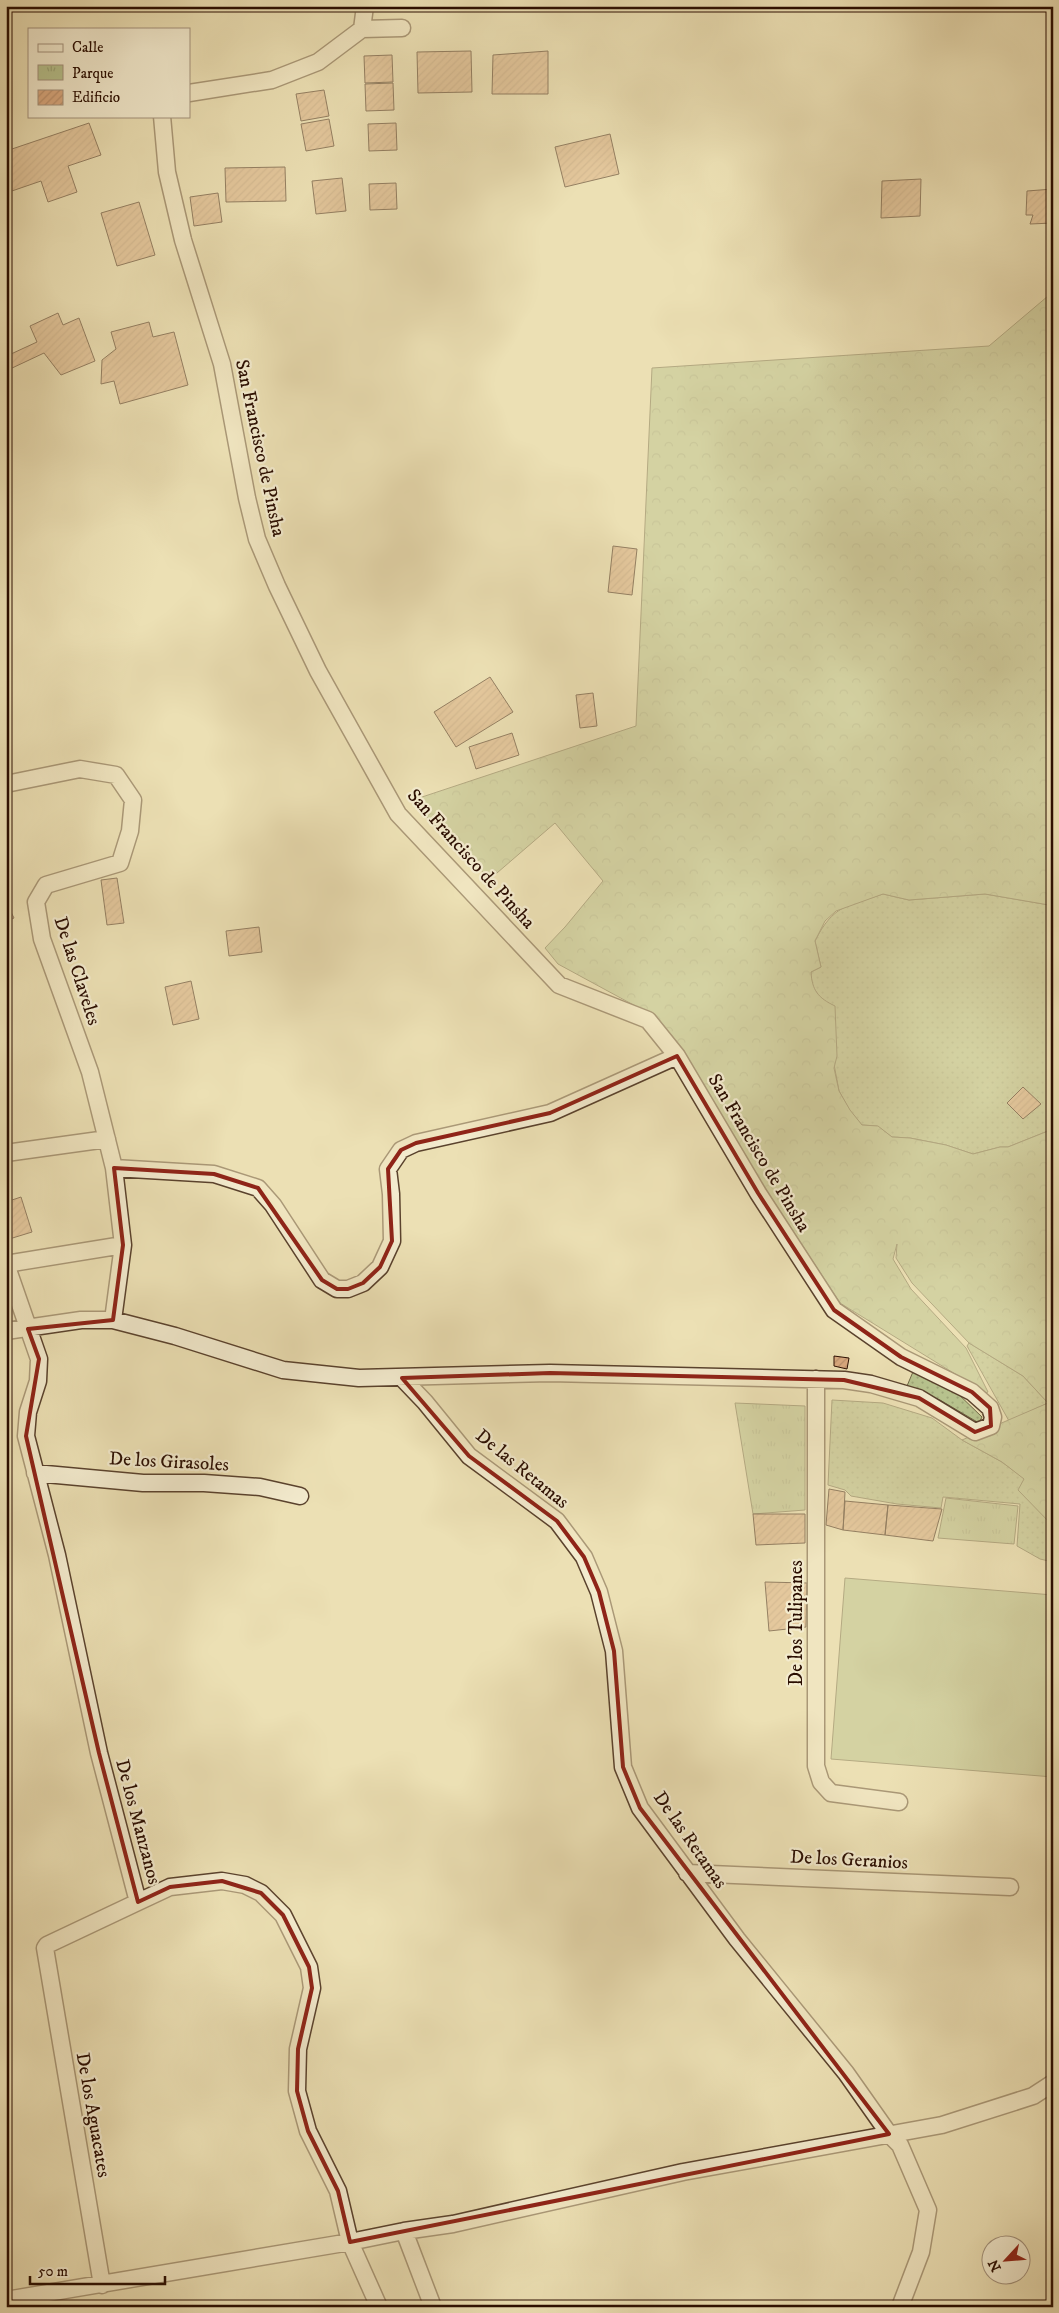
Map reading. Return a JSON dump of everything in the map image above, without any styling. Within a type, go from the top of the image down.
[{"type":"street","points":[[362,29],[365,6]]},
{"type":"street","points":[[190,93],[272,80],[318,62],[362,29],[402,28]]},
{"type":"street","name":"San Francisco de Pinsha","points":[[162,118],[167,172],[184,240],[222,364],[247,498],[257,539],[318,671],[398,814],[558,985],[648,1020],[677,1056],[758,1193],[834,1310],[901,1357],[972,1392],[990,1408],[993,1417],[991,1426],[975,1432],[919,1398],[871,1384],[816,1379]]},
{"type":"street","name":"De las Claveles","points":[[6,784],[80,769],[116,775],[133,800],[130,831],[120,863],[46,885],[36,902],[42,939],[90,1072],[114,1168],[123,1245],[113,1320]]},
{"type":"street","points":[[114,1168],[214,1174],[258,1188],[273,1205],[322,1280],[337,1289],[348,1289],[363,1283],[380,1266],[392,1241],[392,1194],[388,1168],[401,1150],[416,1143],[550,1113],[677,1056]]},
{"type":"street","points":[[6,1153],[107,1139]]},
{"type":"street","points":[[6,1264],[123,1245]]},
{"type":"street","name":"De los Manzanos","points":[[6,1264],[39,1359],[38,1381],[28,1412],[26,1436],[57,1555],[99,1753],[138,1902],[170,1887],[222,1881],[245,1885],[262,1892],[283,1915],[309,1967],[312,1988],[298,2049],[297,2091],[308,2131],[338,2191],[350,2242],[379,2307]]},
{"type":"street","points":[[6,1331],[81,1320],[113,1320],[175,1336],[283,1370],[359,1378],[550,1372],[816,1379]]},
{"type":"street","name":"De las Retamas","points":[[402,1378],[425,1402],[469,1456],[557,1521],[584,1556],[599,1592],[614,1651],[623,1767],[640,1808],[737,1939],[846,2073],[900,2145],[928,2210],[921,2252],[900,2307]]},
{"type":"street","name":"De los Tulipanes","points":[[816,1379],[816,1766],[821,1782],[831,1794],[899,1802]]},
{"type":"street","name":"De los Girasoles","points":[[35,1473],[143,1484],[204,1483],[260,1486],[300,1496]]},
{"type":"street","name":"De los Geranios","points":[[687,1873],[1010,1887]]},
{"type":"street","name":"De los Aguacates","points":[[102,2285],[45,1952],[47,1945],[138,1902]]},
{"type":"street","points":[[6,2300],[102,2285],[228,2261],[350,2242],[404,2230],[453,2224],[683,2172],[942,2125],[1033,2096],[1053,2083]]},
{"type":"street","points":[[404,2230],[433,2307]]},
{"type":"highlighted area","points":[[677,1056],[758,1193],[834,1310],[901,1357],[972,1392],[990,1408],[991,1426],[975,1432],[919,1398],[844,1380],[550,1373],[402,1378],[469,1456],[557,1521],[584,1557],[599,1592],[614,1651],[623,1767],[640,1808],[889,2134],[350,2242],[338,2191],[308,2131],[297,2091],[298,2049],[312,1988],[309,1967],[283,1915],[261,1893],[222,1881],[170,1887],[138,1902],[99,1753],[26,1436],[39,1359],[28,1329],[113,1320],[123,1245],[114,1168],[214,1174],[258,1188],[322,1280],[337,1289],[348,1289],[363,1283],[380,1267],[392,1241],[388,1169],[401,1150],[416,1143],[550,1113]]},
{"type":"green space","points":[[1053,295],[1053,909],[1049,905],[985,894],[909,900],[883,894],[836,911],[825,921],[815,941],[821,967],[811,972],[817,993],[824,1000],[835,1006],[837,1056],[834,1068],[839,1091],[850,1110],[862,1125],[878,1126],[892,1137],[910,1138],[946,1145],[973,1154],[1000,1147],[1008,1147],[1053,1129],[1053,1526],[1018,1490],[1024,1479],[1002,1462],[962,1440],[1048,1403],[1023,1376],[969,1343],[912,1283],[896,1258],[897,1244],[893,1259],[911,1289],[966,1348],[988,1392],[986,1393],[840,1303],[652,1015],[558,964],[545,948],[603,881],[555,823],[490,879],[410,801],[636,726],[652,368],[989,346],[1048,296]]},
{"type":"green space","points":[[883,894],[909,900],[985,894],[1049,905],[1053,909],[1053,1129],[1008,1147],[1000,1147],[973,1154],[946,1145],[910,1138],[892,1137],[877,1126],[862,1125],[850,1111],[839,1091],[822,1000],[812,986],[811,972],[821,967],[815,941],[828,920],[842,908]]},
{"type":"green space","points":[[969,1343],[1023,1376],[1048,1403],[1009,1421],[967,1346]]},
{"type":"green space","points":[[915,1367],[951,1387],[982,1417],[979,1423],[940,1400],[907,1386]]},
{"type":"green space","points":[[832,1400],[883,1403],[932,1418],[962,1440],[1002,1462],[1025,1479],[1046,1518],[1053,1526],[1053,1562],[1040,1559],[1017,1546],[1020,1504],[943,1497],[941,1508],[897,1504],[851,1496],[845,1490],[828,1485]]},
{"type":"green space","points":[[735,1403],[805,1406],[805,1510],[753,1514]]},
{"type":"green space","points":[[946,1498],[1018,1506],[1014,1544],[938,1538]]},
{"type":"green space","points":[[845,1578],[1053,1595],[1053,1777],[831,1759]]},
{"type":"building","points":[[250,6],[275,6],[274,10],[254,11]]},
{"type":"building","points":[[471,51],[472,92],[418,93],[417,52]]},
{"type":"building","points":[[548,51],[548,94],[492,94],[493,55]]},
{"type":"building","points":[[392,55],[393,82],[365,83],[364,56]]},
{"type":"building","points":[[393,83],[394,110],[366,111],[365,84]]},
{"type":"building","points":[[324,90],[329,116],[301,121],[296,94]]},
{"type":"building","points":[[329,119],[334,146],[306,151],[301,124]]},
{"type":"building","points":[[89,123],[101,155],[68,166],[77,192],[48,202],[41,181],[6,193],[6,151]]},
{"type":"building","points":[[396,123],[397,150],[369,151],[368,124]]},
{"type":"building","points":[[610,134],[619,174],[565,187],[555,147]]},
{"type":"building","points":[[285,167],[286,201],[226,202],[225,168]]},
{"type":"building","points":[[342,178],[346,211],[316,214],[312,181]]},
{"type":"building","points":[[921,179],[920,216],[881,218],[882,181]]},
{"type":"building","points":[[396,183],[397,209],[370,210],[369,184]]},
{"type":"building","points":[[1053,189],[1053,223],[1030,224],[1033,215],[1026,215],[1027,191]]},
{"type":"building","points":[[218,193],[222,222],[194,226],[190,197]]},
{"type":"building","points":[[139,202],[155,255],[117,266],[101,213]]},
{"type":"building","points":[[58,313],[63,325],[79,318],[95,361],[61,375],[44,353],[10,369],[6,368],[6,350],[11,354],[37,342],[30,326]]},
{"type":"building","points":[[149,322],[153,337],[174,332],[188,385],[120,404],[114,381],[101,384],[102,360],[116,349],[111,332]]},
{"type":"building","points":[[613,546],[637,549],[632,595],[608,592]]},
{"type":"building","points":[[490,677],[513,712],[456,747],[434,712]]},
{"type":"building","points":[[593,693],[597,726],[580,728],[576,695]]},
{"type":"building","points":[[512,733],[519,755],[476,769],[469,747]]},
{"type":"building","points":[[117,878],[124,923],[107,925],[101,880]]},
{"type":"building","points":[[6,902],[14,918],[6,922]]},
{"type":"building","points":[[259,927],[262,952],[229,956],[226,931]]},
{"type":"building","points":[[191,981],[199,1019],[173,1025],[165,987]]},
{"type":"building","points":[[1023,1087],[1041,1104],[1023,1119],[1007,1103]]},
{"type":"building","points":[[21,1197],[32,1232],[6,1240],[6,1202]]},
{"type":"building","points":[[834,1356],[849,1358],[847,1369],[834,1366]]},
{"type":"building","points":[[829,1489],[845,1492],[843,1530],[826,1525]]},
{"type":"building","points":[[845,1501],[888,1505],[885,1535],[843,1530]]},
{"type":"building","points":[[888,1505],[942,1509],[933,1541],[885,1535]]},
{"type":"building","points":[[753,1514],[805,1514],[805,1543],[756,1545]]},
{"type":"building","points":[[765,1582],[807,1583],[806,1627],[769,1631]]}]
